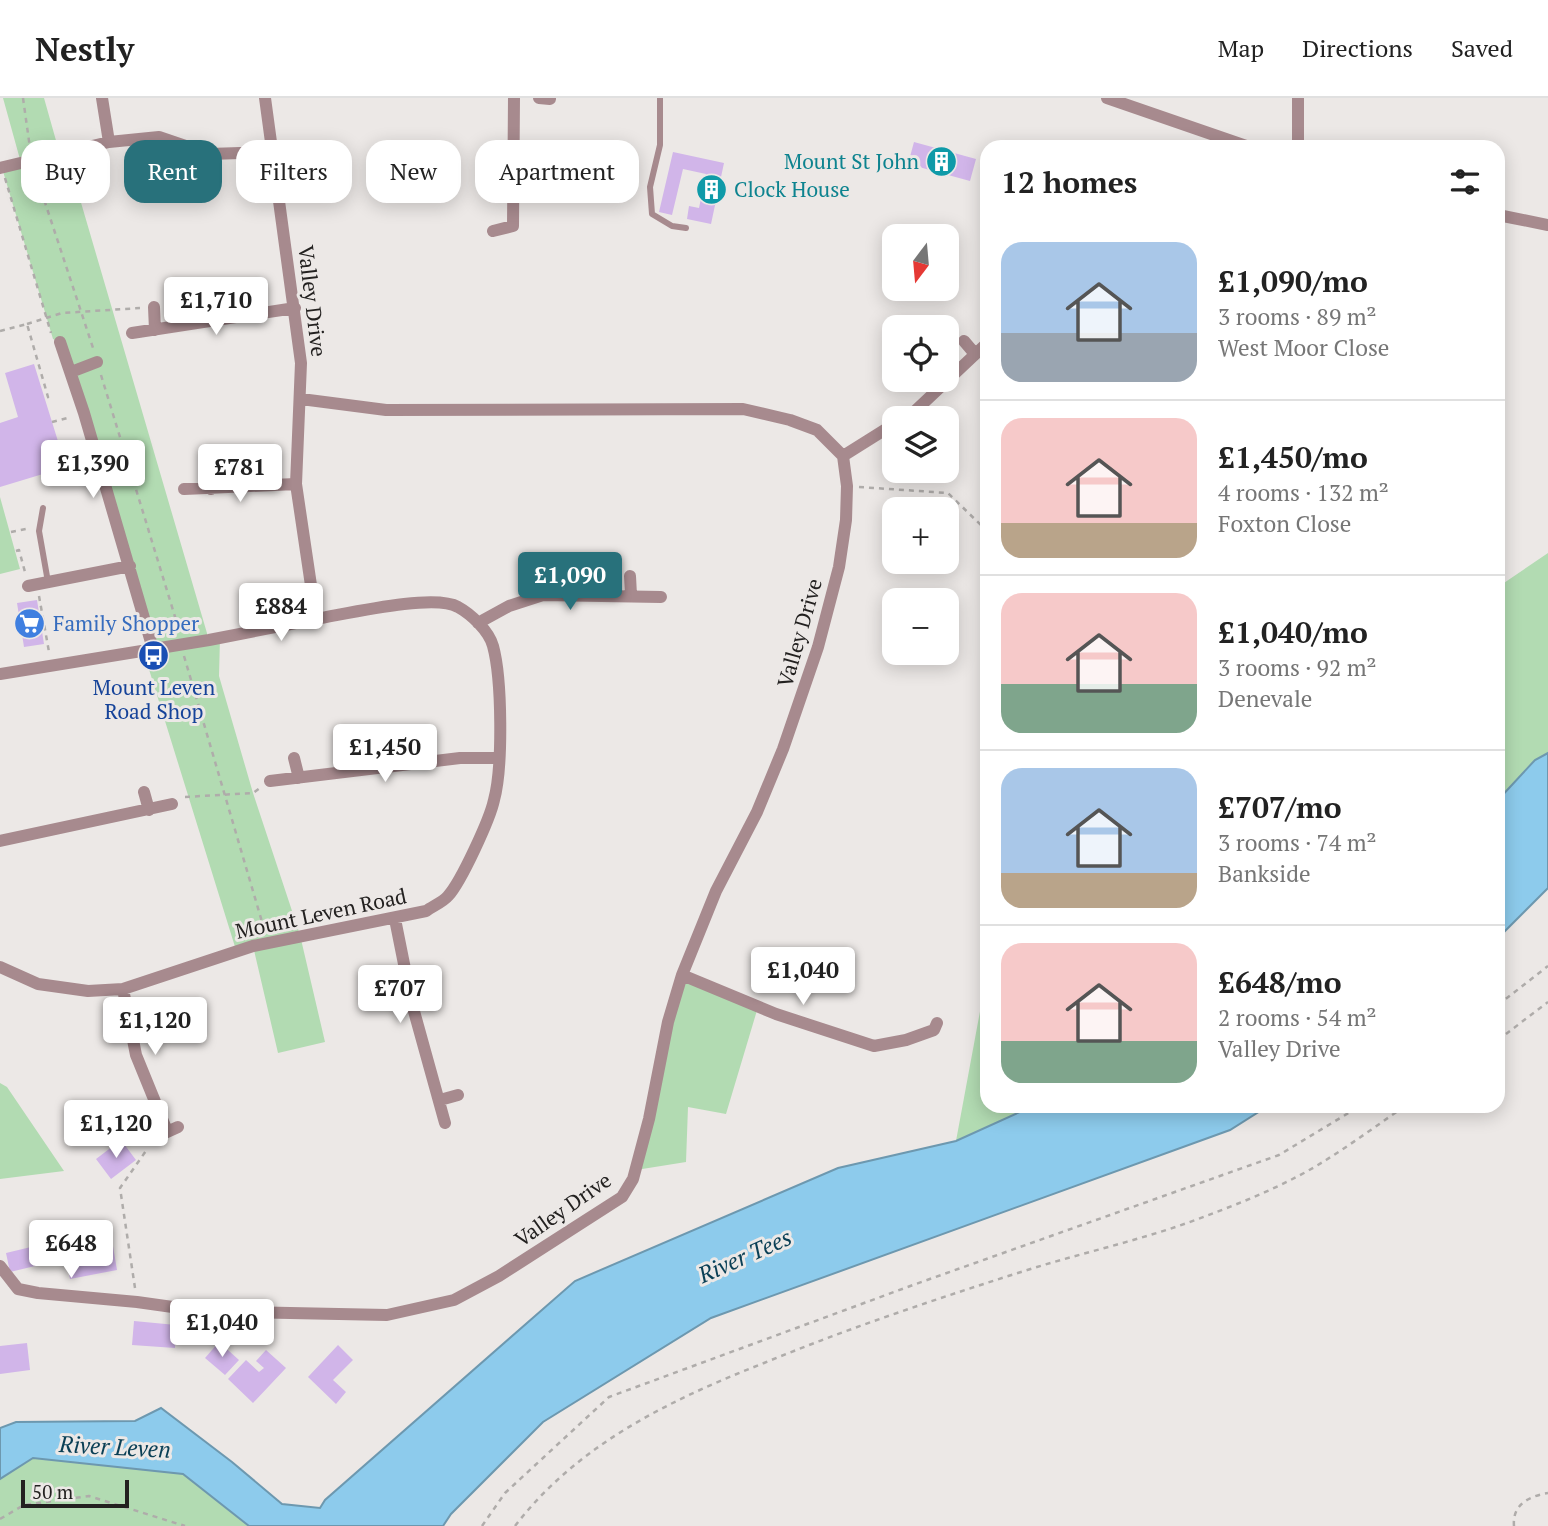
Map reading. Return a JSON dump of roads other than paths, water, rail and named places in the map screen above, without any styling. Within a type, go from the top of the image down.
[{"type":"street","points":[[102,98],[109,140]]},
{"type":"street","name":"Valley Drive","points":[[265,98],[270,140]]},
{"type":"street","points":[[493,231],[513,226],[514,98]]},
{"type":"street","points":[[539,98],[550,99]]},
{"type":"street","points":[[1107,98],[1229,140]]},
{"type":"street","points":[[1298,98],[1298,140]]},
{"type":"street","points":[[110,142],[159,137],[209,155],[236,154]]},
{"type":"street","points":[[1,168],[21,164]]},
{"type":"street","name":"Valley Drive","points":[[280,203],[301,363],[301,400]]},
{"type":"street","points":[[1505,216],[1548,225]]},
{"type":"street","points":[[154,307],[155,330]]},
{"type":"street","points":[[132,333],[295,308]]},
{"type":"street","points":[[920,406],[979,350],[964,341]]},
{"type":"street","points":[[60,342],[153,649]]},
{"type":"street","points":[[71,372],[97,362]]},
{"type":"street","points":[[316,619],[296,484],[301,400],[386,410],[743,409],[790,420],[817,430],[843,456],[882,432]]},
{"type":"street","name":"Valley Drive","points":[[0,1266],[18,1289],[38,1293],[201,1311],[387,1315],[454,1300],[499,1276],[622,1197],[633,1179],[649,1119],[668,1022],[682,975],[716,891],[757,812],[818,648],[839,567],[846,520],[847,486],[843,456]]},
{"type":"street","points":[[210,469],[211,489]]},
{"type":"street","points":[[184,489],[296,484]]},
{"type":"street","points":[[38,584],[130,566]]},
{"type":"street","points":[[631,576],[631,595]]},
{"type":"street","points":[[0,674],[182,645],[426,601],[456,606],[478,623],[509,606],[543,596],[661,597]]},
{"type":"street","name":"Mount Leven Road","points":[[0,967],[38,984],[88,991],[123,989],[236,950],[426,911],[448,897],[466,867],[495,800],[499,758],[499,703],[493,644],[478,623]]},
{"type":"street","points":[[295,758],[299,778]]},
{"type":"street","points":[[270,781],[460,758],[499,758]]},
{"type":"street","points":[[144,792],[149,810]]},
{"type":"street","points":[[0,841],[172,804]]},
{"type":"street","points":[[395,919],[412,1004],[445,1123]]},
{"type":"street","points":[[682,975],[776,1014],[874,1046],[906,1040],[934,1023]]},
{"type":"street","points":[[123,989],[136,1055],[167,1131]]},
{"type":"street","points":[[440,1100],[458,1095]]},
{"type":"street","points":[[200,1335],[201,1311]]},
{"type":"lane","points":[[660,98],[660,145],[650,187],[652,214],[672,226],[686,228]]},
{"type":"lane","points":[[38,584],[43,508]]},
{"type":"water","points":[[1548,753],[1548,888],[1505,931],[1505,792],[1535,760]]},
{"type":"water","points":[[1018,1113],[1257,1113],[1230,1130],[711,1318],[543,1422],[451,1514],[443,1526],[249,1526],[183,1474],[33,1458],[0,1479],[0,1428],[16,1422],[135,1421],[161,1408],[282,1504],[320,1508],[325,1500],[575,1281],[838,1168],[956,1141]]},
{"type":"place","name":"Mount St John","points":[[942,162]]},
{"type":"place","name":"Clock House","points":[[711,190]]},
{"type":"place","name":"Family Shopper","points":[[30,624]]},
{"type":"place","name":"Mount Leven Road Shop","points":[[154,656]]},
{"type":"water label","name":"River Tees","points":[[745,1256]]},
{"type":"water label","name":"River Leven","points":[[115,1447]]}]
